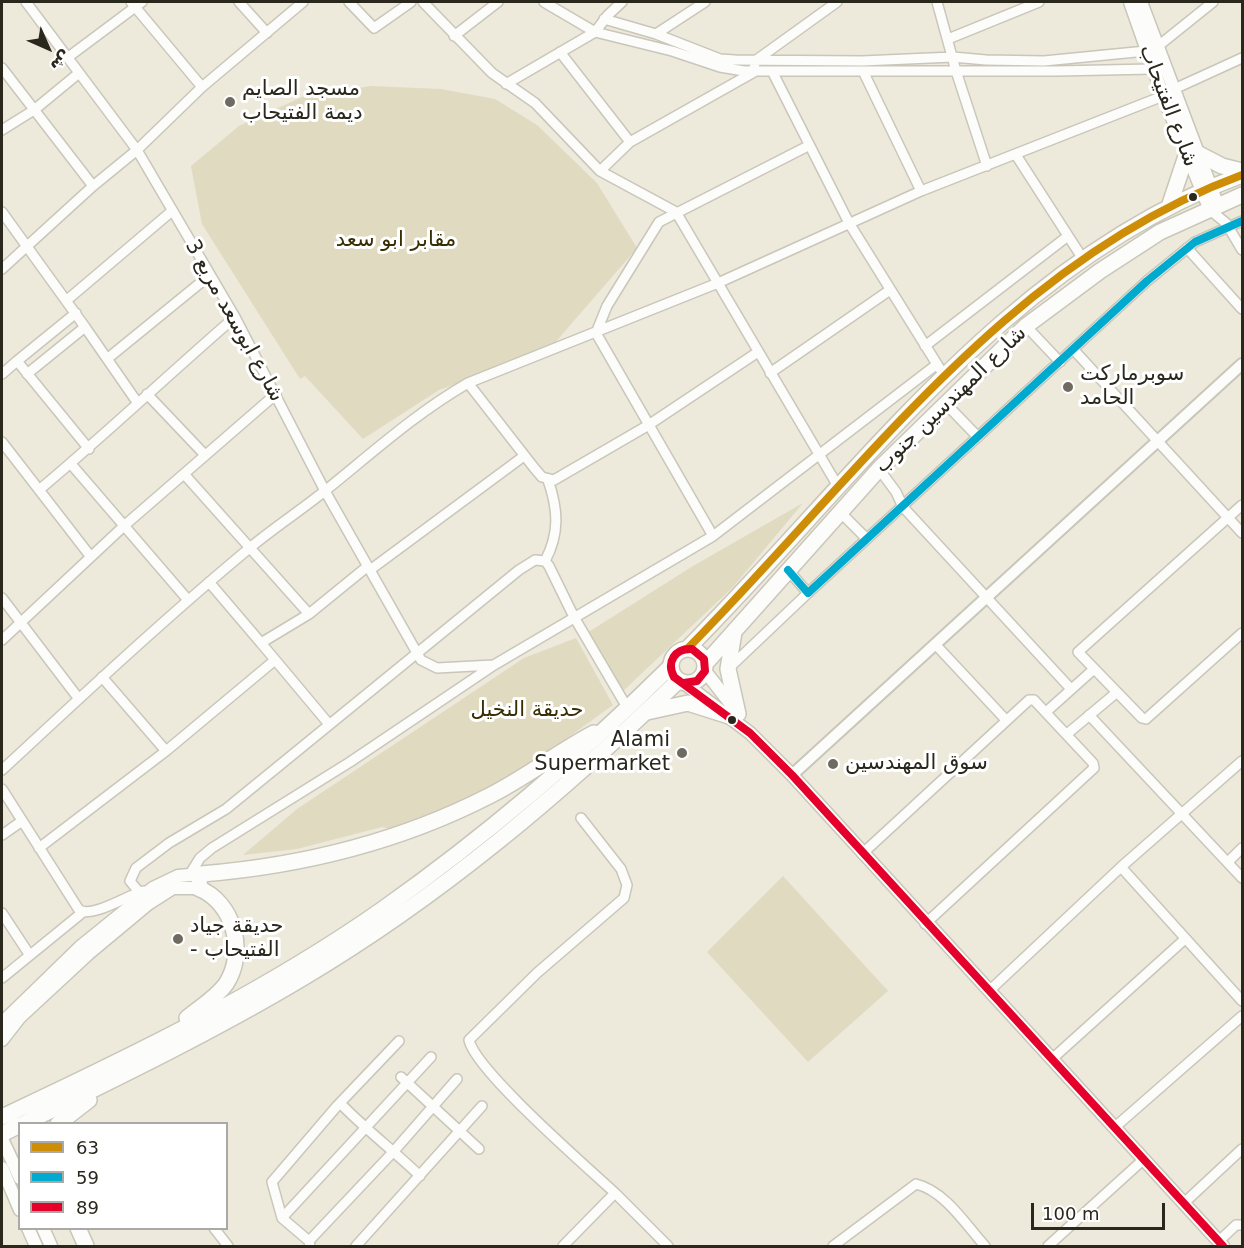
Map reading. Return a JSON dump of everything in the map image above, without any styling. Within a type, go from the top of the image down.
[{"type":"highway","points":[[1169,207],[1192,154],[1242,173]]},
{"type":"highway","name":"شارع المهندسين جنوب","points":[[687,649],[912,409],[941,370],[1083,259],[1169,207],[1242,173]]},
{"type":"highway","name":"شارع المهندسين جنوب","points":[[705,667],[735,628],[879,469],[945,402],[1026,326],[1100,271],[1160,232],[1215,210],[1242,195]]},
{"type":"highway","points":[[912,409],[926,422]]},
{"type":"highway","points":[[644,713],[660,707],[688,703],[734,715],[728,669],[735,628]]},
{"type":"highway","points":[[8,1127],[158,1040],[281,974],[382,910],[513,811],[628,709],[677,677],[697,681],[705,667],[697,651],[687,649],[677,652],[677,677],[644,713],[560,792],[495,845],[426,896],[303,978],[140,1065],[19,1122]]},
{"type":"highway","points":[[196,879],[325,856],[427,826],[492,795],[567,748],[614,723]]},
{"type":"highway","points":[[158,1040],[220,991],[228,981],[233,964],[235,944],[228,913],[196,879]]},
{"type":"highway","points":[[61,1122],[140,1065]]},
{"type":"highway","points":[[79,1230],[86,1246]]},
{"type":"main road","name":"شارع الفتيحاب","points":[[1130,2],[1152,49],[1152,69],[1167,93]]},
{"type":"main road","name":"شارع الفتيحاب","points":[[1141,2],[1152,49],[1167,93],[1215,210]]},
{"type":"main road","points":[[705,667],[734,715],[750,733],[792,775],[925,924],[1221,1244]]},
{"type":"main road","points":[[677,677],[734,715]]},
{"type":"main road","points":[[2,1023],[80,947],[153,888],[166,880],[196,879]]},
{"type":"main road","points":[[2,1040],[35,1003],[148,904],[173,888],[196,879]]},
{"type":"main road","points":[[8,1127],[18,1170]]},
{"type":"main road","points":[[2,1168],[18,1205]]},
{"type":"main road","points":[[29,1230],[36,1246]]},
{"type":"main road","points":[[44,1230],[51,1246]]},
{"type":"street","name":"شارع ابوسعد مربع 3","points":[[26,2],[137,150],[235,316],[325,491],[418,655]]},
{"type":"street","points":[[239,2],[267,33]]},
{"type":"street","points":[[2,269],[26,245],[137,150],[202,87],[303,2]]},
{"type":"street","points":[[349,2],[374,28],[411,2]]},
{"type":"street","points":[[423,2],[454,36],[506,84],[535,103],[600,171],[676,212],[839,488]]},
{"type":"street","points":[[454,36],[498,2]]},
{"type":"street","points":[[544,2],[595,32],[649,45],[720,67],[953,57],[1018,62],[1070,59],[1152,49],[1213,2]]},
{"type":"street","points":[[506,84],[595,32],[604,19],[622,2]]},
{"type":"street","points":[[656,34],[705,2]]},
{"type":"street","points":[[600,171],[630,142],[755,66],[837,2]]},
{"type":"street","points":[[937,2],[956,71],[987,166]]},
{"type":"street","points":[[948,39],[1039,2]]},
{"type":"street","points":[[67,58],[137,3],[202,87]]},
{"type":"street","points":[[604,19],[656,34],[720,59],[772,71],[1152,69]]},
{"type":"street","points":[[560,52],[630,142]]},
{"type":"street","points":[[2,770],[102,677],[249,548],[325,491],[430,406],[468,383],[718,283],[921,191],[1167,93],[1242,58]]},
{"type":"street","points":[[926,59],[926,71]]},
{"type":"street","points":[[1070,59],[1071,71]]},
{"type":"street","points":[[2,68],[93,186]]},
{"type":"street","points":[[196,879],[200,858],[212,848],[305,791],[494,665],[712,536],[820,455],[941,370],[849,223],[772,71]]},
{"type":"street","points":[[862,71],[921,191]]},
{"type":"street","points":[[2,130],[34,110],[79,73]]},
{"type":"street","points":[[596,333],[607,306],[659,222],[808,146]]},
{"type":"street","points":[[1016,155],[1083,259]]},
{"type":"street","points":[[1215,210],[1229,226],[1242,250]]},
{"type":"street","points":[[67,300],[172,211]]},
{"type":"street","points":[[2,212],[67,300],[137,402]]},
{"type":"street","points":[[728,669],[978,437],[1187,248],[1242,221]]},
{"type":"street","points":[[925,345],[1068,236]]},
{"type":"street","points":[[1187,248],[1242,309]]},
{"type":"street","points":[[106,359],[210,274]]},
{"type":"street","points":[[770,373],[890,290]]},
{"type":"street","points":[[2,374],[76,313]]},
{"type":"street","points":[[39,490],[89,449],[137,402],[235,316]]},
{"type":"street","points":[[1026,326],[1060,362]]},
{"type":"street","points":[[27,374],[85,327]]},
{"type":"street","points":[[596,333],[646,426],[712,536]]},
{"type":"street","points":[[1073,350],[1242,533]]},
{"type":"street","points":[[468,383],[524,456],[542,477],[548,480],[561,477],[646,426],[758,352]]},
{"type":"street","points":[[17,361],[89,449]]},
{"type":"street","points":[[792,775],[1242,364]]},
{"type":"street","points":[[147,394],[205,455]]},
{"type":"street","points":[[2,640],[125,525],[276,394]]},
{"type":"street","points":[[945,402],[978,437]]},
{"type":"street","points":[[2,442],[91,557]]},
{"type":"street","points":[[261,644],[309,614],[524,456]]},
{"type":"street","points":[[71,464],[188,600]]},
{"type":"street","points":[[879,469],[896,492],[903,507],[1071,689]]},
{"type":"street","points":[[184,474],[309,614]]},
{"type":"street","points":[[545,561],[553,546],[557,518],[548,480]]},
{"type":"street","points":[[1242,505],[1079,651],[1116,693],[1142,718],[1148,718],[1242,633]]},
{"type":"street","points":[[840,512],[867,539]]},
{"type":"street","points":[[139,892],[130,881],[136,868],[169,843],[226,808],[328,723],[418,655],[519,570],[535,560],[545,561]]},
{"type":"street","points":[[545,561],[563,589],[574,617],[628,709]]},
{"type":"street","points":[[788,570],[808,593]]},
{"type":"street","points":[[209,582],[328,723]]},
{"type":"street","points":[[2,598],[80,699]]},
{"type":"street","points":[[935,644],[1006,720]]},
{"type":"street","points":[[418,655],[426,665],[437,669],[494,665]]},
{"type":"street","points":[[39,848],[166,751],[275,660]]},
{"type":"street","points":[[1046,712],[1094,669]]},
{"type":"street","points":[[102,677],[166,751]]},
{"type":"street","points":[[1067,734],[1116,693]]},
{"type":"street","points":[[862,854],[1006,720],[1032,699],[1067,734],[1093,763],[1094,768],[925,924]]},
{"type":"street","points":[[1089,716],[1242,878]]},
{"type":"street","points":[[989,991],[1121,867],[1242,761]]},
{"type":"street","points":[[2,789],[75,906],[83,912]]},
{"type":"street","points":[[581,818],[621,869],[627,885],[624,898],[537,973],[469,1040],[479,1059],[523,1107],[668,1246]]},
{"type":"street","points":[[2,835],[22,821]]},
{"type":"street","points":[[1228,862],[1242,848]]},
{"type":"street","points":[[1121,867],[1242,1002]]},
{"type":"street","points":[[2,978],[83,912],[95,910],[153,888]]},
{"type":"street","points":[[2,913],[29,954]]},
{"type":"street","points":[[1052,1059],[1185,939]]},
{"type":"street","points":[[1115,1127],[1242,1016]]},
{"type":"street","points":[[399,1041],[340,1103],[272,1182],[282,1218],[309,1244],[457,1079]]},
{"type":"street","points":[[282,1218],[366,1130],[404,1080],[431,1057]]},
{"type":"street","points":[[404,1080],[479,1149]]},
{"type":"street","points":[[340,1103],[366,1130],[394,1151],[420,1176]]},
{"type":"street","points":[[356,1246],[482,1106]]},
{"type":"street","points":[[1184,1203],[1242,1149]]},
{"type":"street","points":[[1048,1246],[1144,1159]]},
{"type":"street","points":[[833,1246],[916,1184],[930,1187],[985,1246]]},
{"type":"street","points":[[563,1246],[615,1193]]},
{"type":"street","points":[[1221,1244],[1236,1225],[1242,1225]]},
{"type":"street","points":[[216,1230],[228,1246]]},
{"type":"green space","name":"مقابر ابو سعد","points":[[371,86],[441,89],[495,99],[537,125],[597,183],[637,248],[547,352],[439,390],[363,439],[305,376],[300,379],[202,224],[191,166],[239,126],[302,97]]},
{"type":"green space","name":"حديقة النخيل","points":[[803,503],[733,587],[622,692],[587,633],[693,566]]},
{"type":"green space","name":"حديقة النخيل","points":[[576,638],[613,705],[548,752],[482,793],[399,831],[382,827],[297,849],[243,855],[297,809],[524,658]]},
{"type":"green space","points":[[783,876],[888,991],[808,1062],[707,952]]},
{"type":"transit line","name":"63","points":[[687,649],[876,446],[940,380],[1008,317],[1080,261],[1158,213],[1242,175]]},
{"type":"transit line","name":"59","points":[[788,570],[808,593],[1147,281],[1195,242],[1242,221]]},
{"type":"transit line","name":"89","points":[[684,683],[697,681],[705,671],[704,659],[692,649],[681,651],[674,657],[671,666],[674,677],[750,733],[792,775],[1223,1246]]},
{"type":"place","name":"مسجد الصايم ديمة الفتيحاب","points":[[230,102]]},
{"type":"place","name":"سوبرماركت الحامد","points":[[1068,387]]},
{"type":"place","name":"Alami Supermarket","points":[[682,753]]},
{"type":"place","name":"سوق المهندسين","points":[[833,764]]},
{"type":"place","name":"حديقة جياد - الفتيحاب","points":[[178,939]]}]
